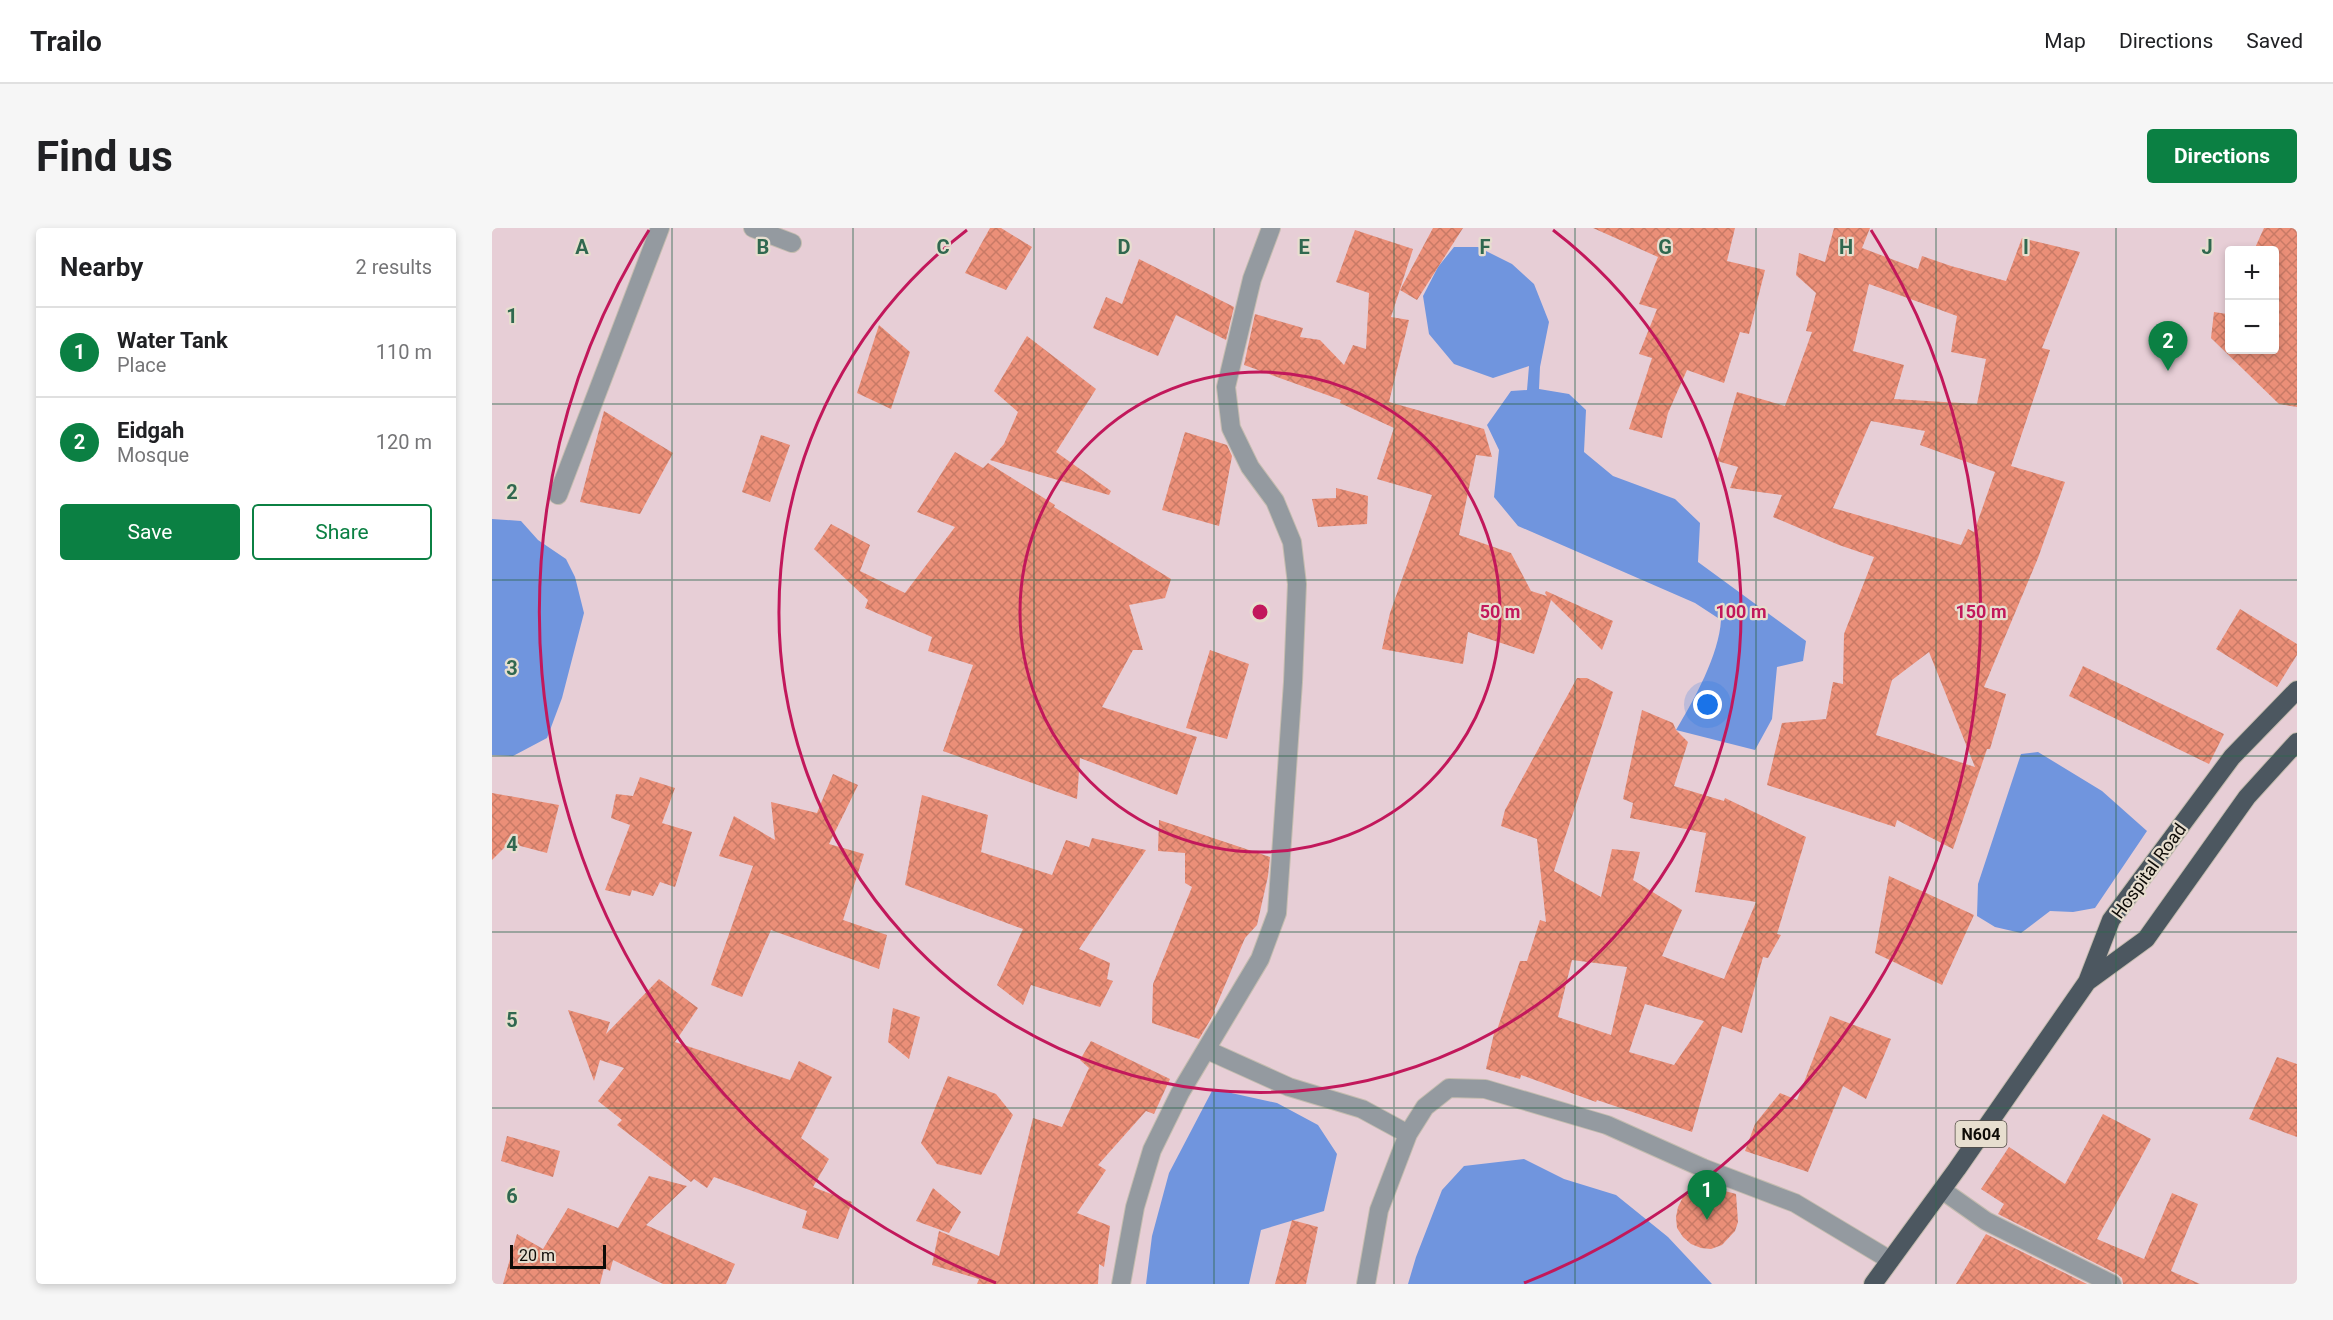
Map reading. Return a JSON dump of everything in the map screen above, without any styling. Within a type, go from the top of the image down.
[{"type":"highway","name":"Hospital Road","points":[[2087,982],[2111,920],[2232,758],[2297,690]]},
{"type":"highway","name":"Hospital Road","points":[[2087,982],[2146,939],[2247,796],[2297,741]]},
{"type":"highway","name":"N604","points":[[1873,1284],[1942,1190],[2087,982]]},
{"type":"street","points":[[558,495],[660,228]]},
{"type":"street","points":[[753,228],[792,243]]},
{"type":"street","points":[[1121,1284],[1136,1207],[1152,1150],[1180,1093],[1260,959],[1277,913],[1297,584],[1292,542],[1275,501],[1250,467],[1231,428],[1226,387],[1252,279],[1271,228]]},
{"type":"street","points":[[1206,1050],[1289,1087],[1362,1109],[1408,1134]]},
{"type":"street","points":[[1366,1284],[1379,1210],[1408,1134],[1425,1107],[1449,1088],[1485,1089],[1608,1125],[1703,1168],[1795,1203],[1890,1260]]},
{"type":"street","points":[[1942,1190],[1986,1221],[2112,1284]]},
{"type":"shaded area","points":[[492,228],[2297,228],[2297,1284],[492,1284]]},
{"type":"water","points":[[1454,247],[1478,247],[1512,264],[1534,284],[1549,322],[1540,367],[1539,389],[1569,394],[1586,410],[1584,452],[1613,476],[1675,499],[1700,523],[1698,562],[1806,641],[1803,661],[1777,667],[1772,719],[1755,750],[1676,730],[1711,662],[1721,620],[1695,603],[1518,526],[1494,497],[1499,450],[1487,425],[1511,391],[1527,390],[1529,366],[1493,378],[1454,364],[1429,334],[1423,296],[1438,267]]},
{"type":"water","points":[[492,519],[521,521],[538,540],[566,559],[575,577],[584,613],[562,698],[547,738],[513,756],[492,755]]},
{"type":"water","points":[[2038,752],[2102,791],[2147,831],[2095,908],[2073,912],[2050,911],[2021,933],[1995,927],[1977,916],[1978,884],[2021,754]]},
{"type":"water","points":[[1213,1089],[1277,1103],[1318,1125],[1337,1154],[1324,1211],[1261,1230],[1249,1284],[1146,1284],[1152,1236],[1169,1173]]},
{"type":"water","points":[[1524,1159],[1564,1179],[1616,1195],[1668,1237],[1712,1284],[1408,1284],[1442,1190],[1464,1166]]},
{"type":"building","points":[[990,228],[1001,228],[1032,247],[1006,290],[965,273]]},
{"type":"building","points":[[1433,228],[1463,228],[1417,300],[1400,290]]},
{"type":"building","points":[[1593,228],[1735,228],[1727,261],[1765,270],[1749,334],[1740,332],[1724,383],[1687,370],[1668,413],[1662,438],[1629,429],[1652,358],[1639,354],[1657,309],[1639,304],[1658,257]]},
{"type":"building","points":[[1834,228],[1870,228],[1862,248],[1918,269],[1922,256],[2006,281],[2022,238],[2080,252],[2042,348],[2050,350],[2011,466],[2065,482],[2038,558],[1984,687],[2006,694],[1990,749],[1987,749],[1953,849],[1897,820],[1895,827],[1767,785],[1782,723],[1826,719],[1833,682],[1843,684],[1844,634],[1874,557],[1773,517],[1782,495],[1730,488],[1738,467],[1717,461],[1737,392],[1785,406],[1812,332],[1806,331],[1816,293],[1796,275],[1799,253],[1825,262]],"holes":[[[1869,284],[1957,316],[1951,352],[1986,359],[1977,404],[1894,399],[1904,365],[1853,351]],[[1871,421],[1925,431],[1920,445],[1995,472],[1974,532],[1968,529],[1961,545],[1833,508]],[[1929,652],[1975,767],[1876,735],[1892,680]]]},
{"type":"building","points":[[2264,228],[2297,228],[2297,407],[2279,404],[2227,354],[2279,354],[2279,246],[2256,246]]},
{"type":"building","points":[[1355,230],[1413,249],[1391,317],[1409,320],[1389,402],[1484,429],[1492,457],[1476,455],[1459,535],[1511,553],[1531,591],[1547,596],[1546,591],[1613,621],[1602,650],[1551,600],[1534,654],[1468,632],[1463,664],[1382,649],[1390,613],[1432,495],[1377,479],[1394,428],[1340,403],[1341,400],[1244,365],[1255,314],[1303,328],[1300,337],[1320,340],[1344,365],[1353,345],[1366,349],[1369,293],[1336,282]]},
{"type":"building","points":[[1139,259],[1234,307],[1226,340],[1176,315],[1158,356],[1093,328],[1106,297],[1122,304]]},
{"type":"building","points":[[2214,312],[2225,314],[2225,352],[2211,338]]},
{"type":"building","points":[[879,325],[910,352],[891,409],[857,393]]},
{"type":"building","points":[[1027,336],[1096,389],[1056,452],[1111,491],[1109,495],[990,460],[1004,444],[1018,412],[994,391]]},
{"type":"building","points":[[604,411],[673,453],[640,514],[580,502]]},
{"type":"building","points":[[1185,432],[1227,445],[1232,456],[1219,526],[1162,510]]},
{"type":"building","points":[[761,435],[790,445],[770,502],[742,492]]},
{"type":"building","points":[[955,452],[983,468],[988,463],[1055,505],[1054,507],[1171,579],[1165,598],[1129,605],[1143,650],[1133,650],[1102,707],[1197,737],[1177,795],[1080,758],[1077,799],[943,751],[973,665],[928,651],[932,637],[865,608],[868,600],[814,549],[831,524],[870,545],[860,571],[905,593],[955,527],[917,512]]},
{"type":"building","points":[[1336,488],[1368,496],[1367,524],[1318,527],[1312,499],[1336,498]]},
{"type":"building","points":[[2240,609],[2297,644],[2297,655],[2277,687],[2216,649]]},
{"type":"building","points":[[1210,650],[1249,664],[1227,739],[1186,728]]},
{"type":"building","points":[[2083,666],[2224,734],[2209,764],[2069,696]]},
{"type":"building","points":[[1577,678],[1587,678],[1613,692],[1554,871],[1601,897],[1612,849],[1640,852],[1633,880],[1682,910],[1662,956],[1724,979],[1756,902],[1695,892],[1706,833],[1630,818],[1633,803],[1623,799],[1642,710],[1673,723],[1676,730],[1688,742],[1674,786],[1724,801],[1725,798],[1806,837],[1777,934],[1781,935],[1768,958],[1763,957],[1742,1033],[1722,1026],[1692,1132],[1597,1100],[1596,1102],[1521,1075],[1520,1079],[1486,1069],[1495,1029],[1497,1030],[1520,961],[1527,961],[1540,920],[1546,922],[1537,839],[1501,826],[1505,810]],"holes":[[[1572,960],[1627,967],[1611,1035],[1558,1017]],[[1645,1004],[1704,1021],[1674,1065],[1629,1052]]]},
{"type":"building","points":[[833,774],[858,785],[829,844],[864,854],[843,920],[887,935],[879,969],[771,930],[742,997],[711,985],[753,866],[719,856],[734,816],[775,840],[771,802],[817,813]]},
{"type":"building","points":[[640,777],[675,788],[662,823],[692,832],[675,887],[660,882],[653,896],[632,890],[630,896],[605,890],[630,825],[611,818],[616,794],[633,796]]},
{"type":"building","points":[[492,793],[559,805],[547,853],[509,843],[492,860]]},
{"type":"building","points":[[922,795],[988,815],[981,852],[1052,875],[1066,840],[1089,847],[1092,838],[1146,850],[1079,949],[1110,963],[1107,979],[1113,981],[1100,1007],[1031,985],[1023,1005],[997,985],[1023,929],[905,885]]},
{"type":"building","points":[[1159,820],[1270,857],[1257,925],[1245,938],[1215,1012],[1199,1039],[1152,1023],[1153,984],[1192,887],[1185,883],[1185,853],[1158,851]]},
{"type":"building","points":[[1889,876],[1974,915],[1942,985],[1875,953]]},
{"type":"building","points":[[659,979],[698,1008],[675,1042],[790,1080],[799,1061],[832,1077],[801,1138],[829,1159],[813,1187],[852,1202],[838,1239],[802,1228],[807,1211],[714,1177],[707,1188],[694,1179],[691,1182],[617,1125],[622,1120],[598,1101],[624,1068],[600,1060],[594,1081],[568,1010],[610,1022],[606,1034]]},
{"type":"building","points":[[893,1008],[920,1017],[909,1059],[888,1042]]},
{"type":"building","points":[[1830,1016],[1891,1039],[1866,1099],[1843,1086],[1808,1172],[1745,1151],[1755,1124],[1780,1093],[1797,1100]]},
{"type":"building","points":[[1091,1041],[1170,1079],[1154,1114],[1146,1111],[1098,1165],[1106,1170],[1077,1213],[1110,1226],[1104,1267],[1099,1264],[1098,1284],[977,1284],[979,1279],[932,1265],[939,1231],[999,1256],[1033,1118],[1062,1127],[1089,1068],[1080,1060]]},
{"type":"building","points":[[2277,1057],[2297,1064],[2297,1137],[2249,1119]]},
{"type":"building","points":[[948,1076],[996,1094],[1013,1115],[981,1175],[937,1164],[921,1143]]},
{"type":"building","points":[[2103,1114],[2151,1139],[2097,1239],[2144,1259],[2172,1193],[2198,1204],[2171,1271],[2200,1284],[2123,1284],[2122,1278],[2117,1274],[1998,1214],[2004,1204],[1981,1189],[2009,1147],[2065,1184]]},
{"type":"building","points":[[507,1136],[560,1151],[553,1177],[501,1161]]},
{"type":"building","points":[[649,1176],[687,1186],[646,1225],[735,1264],[726,1284],[663,1284],[613,1260],[610,1271],[604,1268],[600,1284],[503,1284],[517,1234],[543,1249],[568,1208],[618,1228]]},
{"type":"building","points":[[1701,1187],[1736,1194],[1738,1222],[1735,1231],[1722,1245],[1711,1249],[1691,1244],[1677,1228],[1676,1217],[1683,1197]]},
{"type":"building","points":[[933,1188],[961,1212],[949,1233],[916,1221]]},
{"type":"building","points":[[1292,1220],[1318,1227],[1306,1284],[1275,1284]]},
{"type":"building","points":[[1986,1234],[2087,1284],[1956,1284]]},
{"type":"place","name":"Eidgah","points":[[2168,371]]},
{"type":"place","name":"Water Tank","points":[[1707,1220]]}]
